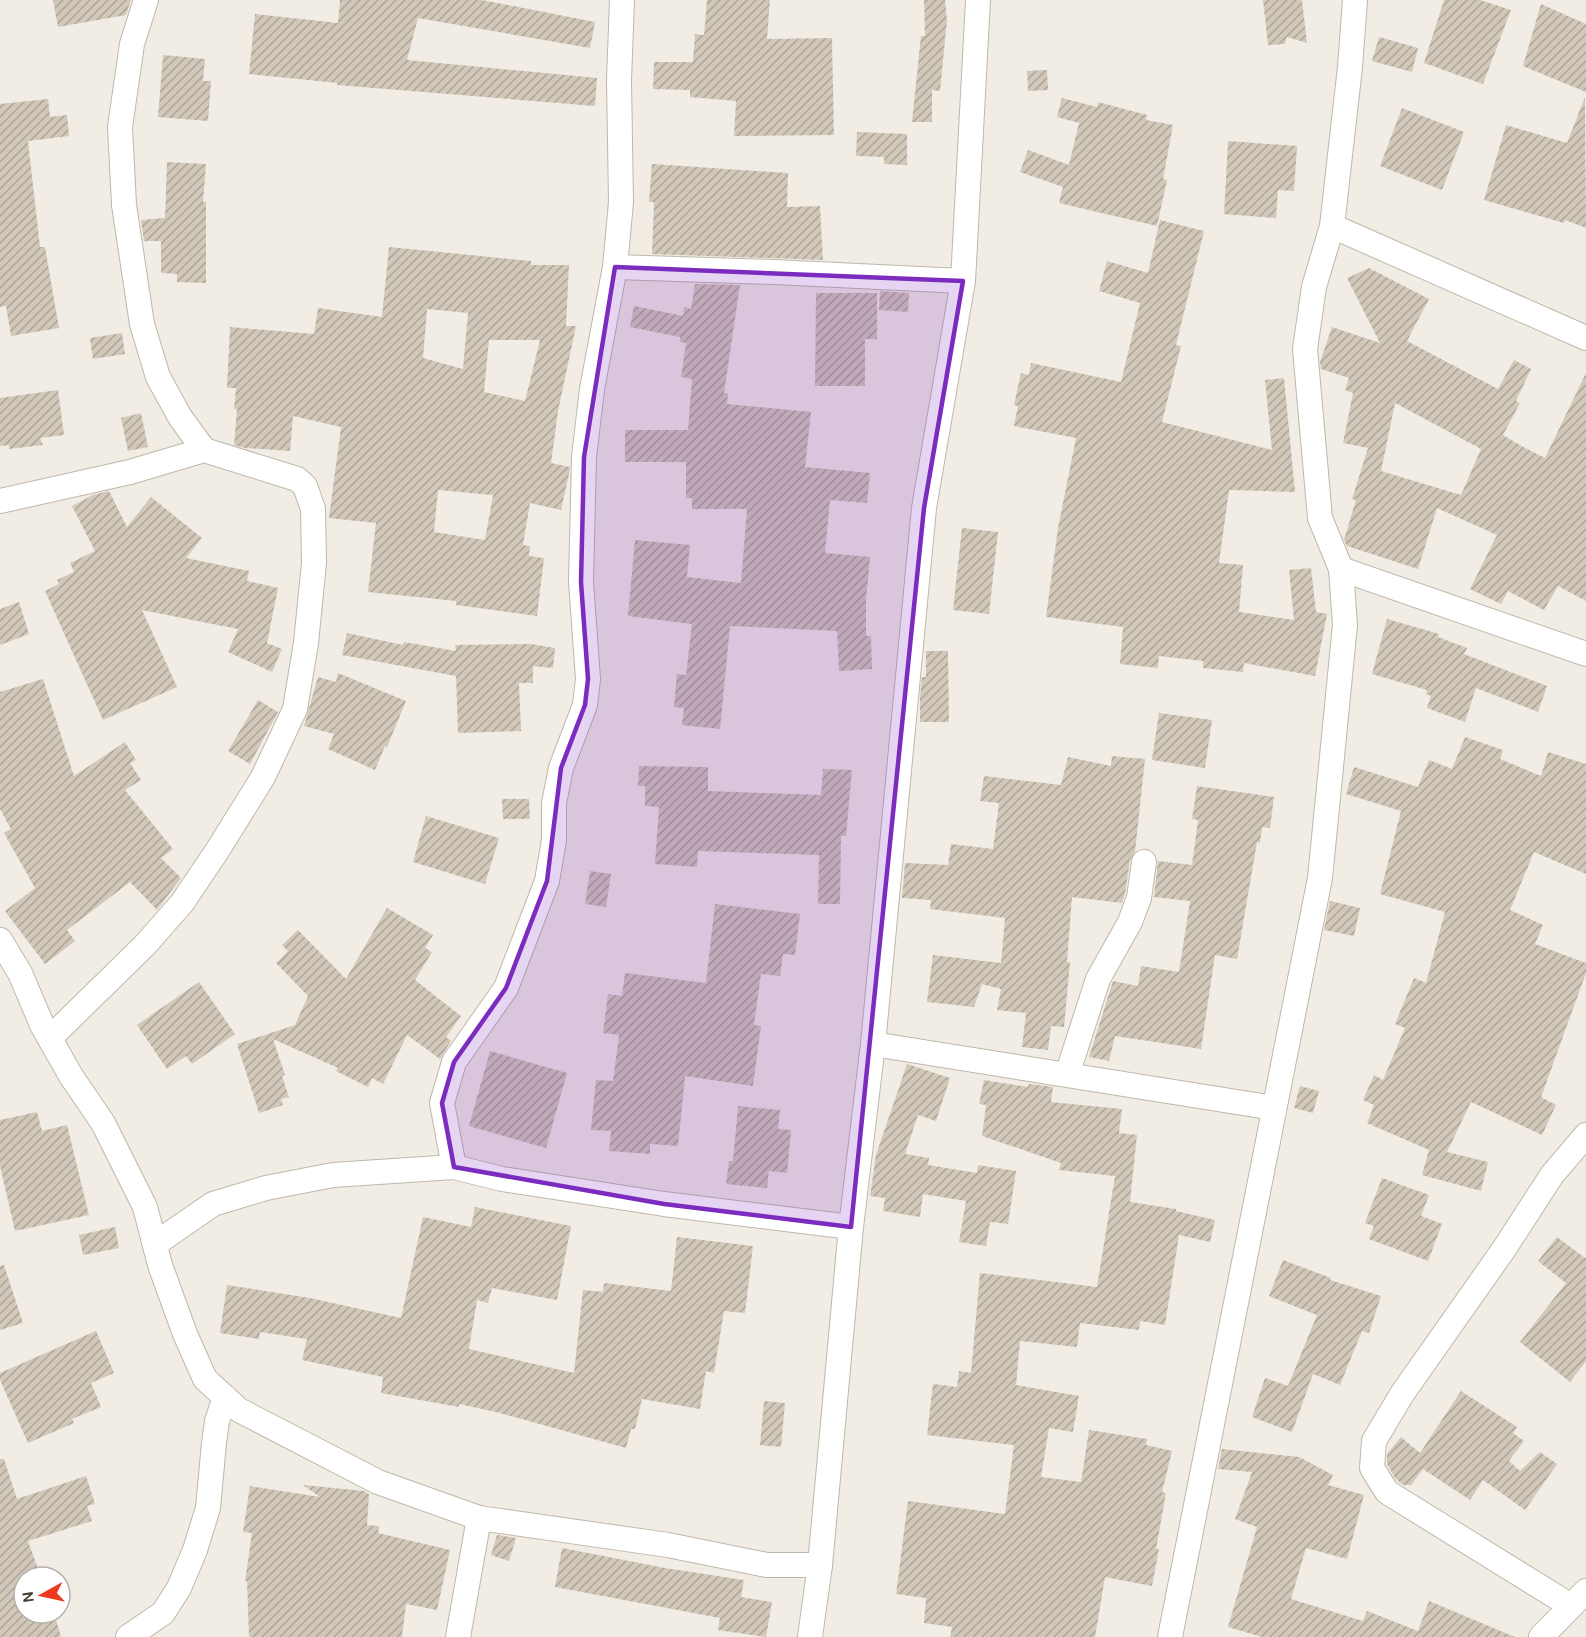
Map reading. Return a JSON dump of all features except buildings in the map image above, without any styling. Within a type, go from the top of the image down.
[{"type":"street","points":[[146,0],[132,44],[120,127],[124,206],[142,324],[158,377],[180,417],[204,450]]},
{"type":"street","points":[[454,1167],[442,1103],[454,1062],[506,988],[547,881],[554,840],[554,803],[561,768],[585,705],[588,679],[580,582],[584,457],[592,389],[615,267],[621,202],[619,80],[622,0]]},
{"type":"street","points":[[810,1637],[820,1565],[851,1227],[873,1044],[924,507],[963,281],[978,0]]},
{"type":"street","points":[[1170,1637],[1320,878],[1346,625],[1341,569],[1320,518],[1305,349],[1314,287],[1332,226],[1350,67],[1355,0]]},
{"type":"street","points":[[1332,226],[1586,338]]},
{"type":"street","points":[[615,267],[718,269],[963,281]]},
{"type":"street","points":[[0,501],[130,472],[204,450],[284,473],[297,479],[305,486],[313,509],[314,563],[306,643],[295,709],[263,777],[182,903],[145,945],[50,1038]]},
{"type":"street","points":[[1341,569],[1586,654]]},
{"type":"street","points":[[1067,1075],[1098,980],[1130,922],[1139,898],[1144,862]]},
{"type":"street","points":[[0,940],[20,973],[50,1038],[71,1076],[109,1134],[146,1207],[154,1244],[185,1334],[205,1378],[239,1410],[378,1482],[480,1518],[668,1545],[767,1565],[820,1565]]},
{"type":"street","points":[[873,1044],[1274,1108]]},
{"type":"street","points":[[1541,1637],[1579,1599],[1387,1492],[1372,1468],[1374,1441],[1402,1394],[1504,1250],[1552,1175],[1586,1135]]},
{"type":"street","points":[[154,1244],[213,1204],[266,1188],[333,1175],[454,1167],[502,1179],[664,1204],[851,1227]]},
{"type":"street","points":[[128,1637],[163,1613],[179,1588],[195,1550],[208,1508],[217,1421],[225,1397]]},
{"type":"street","points":[[458,1637],[480,1518]]},
{"type":"highlighted area","points":[[615,267],[963,281],[924,508],[851,1227],[664,1204],[454,1167],[442,1103],[454,1062],[506,988],[547,881],[561,768],[585,705],[588,679],[581,582],[584,457]]}]
